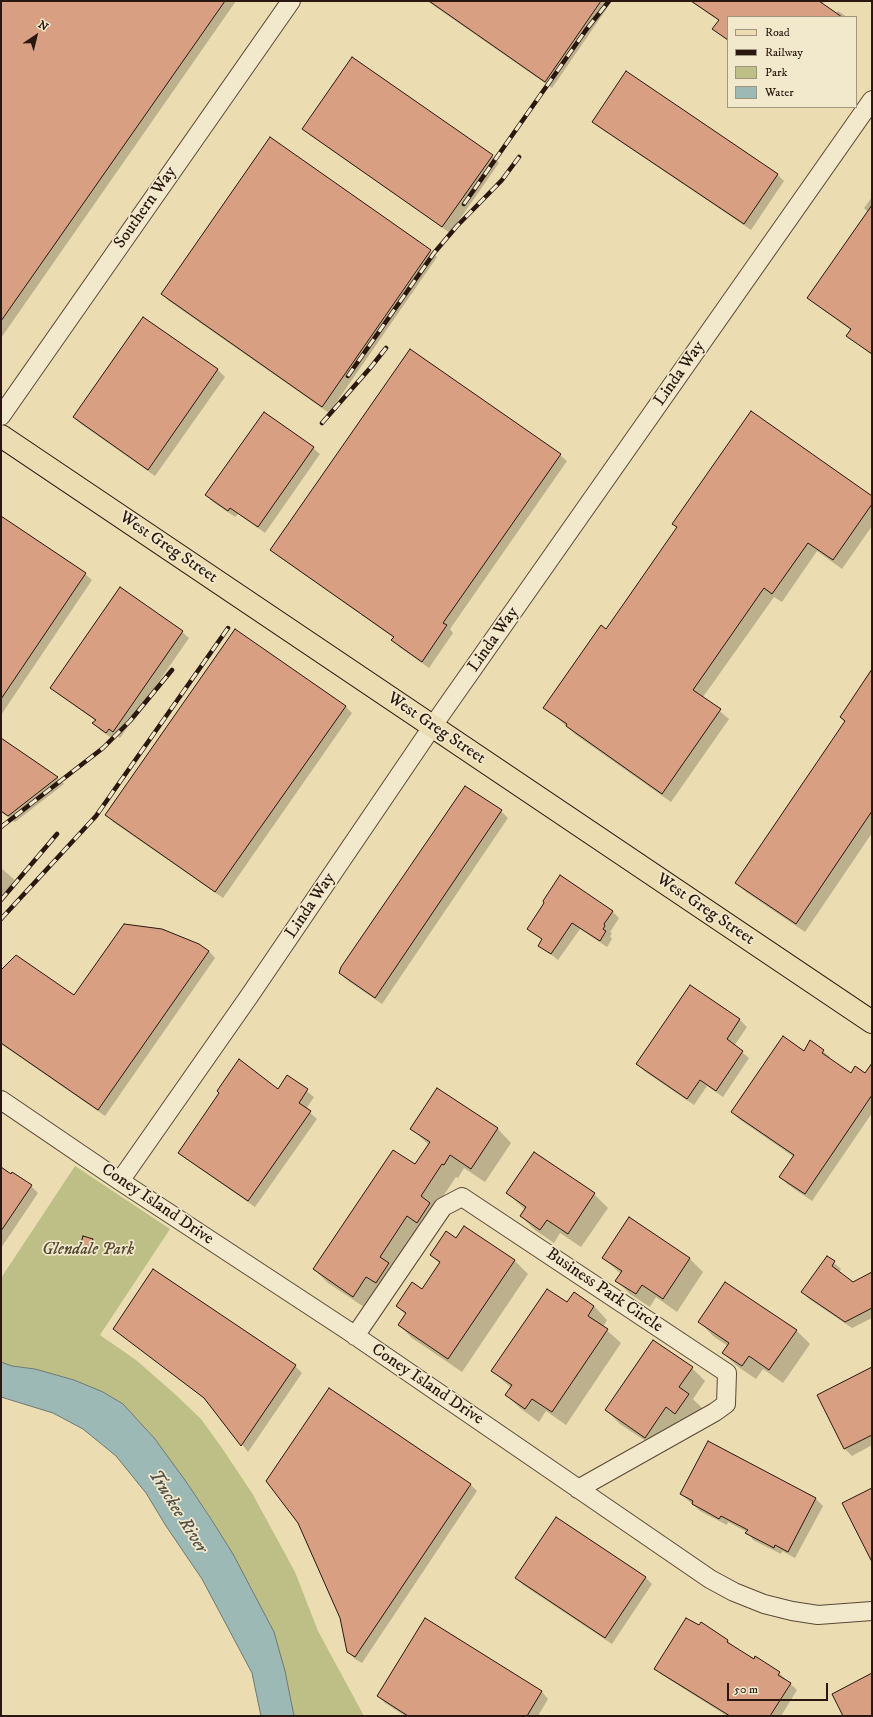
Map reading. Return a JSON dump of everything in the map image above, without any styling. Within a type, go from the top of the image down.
[{"type":"main road","name":"West Greg Street","points":[[1,436],[872,1022]]},
{"type":"street","name":"Southern Way","points":[[1,416],[291,1]]},
{"type":"street","name":"Linda Way","points":[[120,1181],[250,995],[432,727],[872,100]]},
{"type":"street","name":"Coney Island Drive","points":[[1,1100],[120,1181],[355,1336],[710,1579],[734,1592],[764,1604],[818,1615],[872,1611]]},
{"type":"street","name":"Business Park Circle","points":[[355,1336],[443,1207],[462,1197],[727,1373],[726,1404],[715,1412],[578,1489]]},
{"type":"green space","name":"Glendale Park","points":[[75,1166],[170,1229],[100,1335],[136,1360],[176,1395],[201,1419],[222,1448],[252,1493],[295,1572],[318,1631],[364,1716],[294,1716],[285,1671],[252,1592],[233,1554],[211,1519],[155,1439],[123,1404],[103,1392],[74,1380],[35,1369],[12,1366],[1,1362],[1,1278]]},
{"type":"water","name":"Truckee River","points":[[1,1362],[12,1366],[35,1369],[74,1380],[103,1392],[123,1404],[155,1439],[187,1483],[233,1554],[274,1632],[285,1671],[294,1716],[261,1716],[252,1673],[202,1579],[166,1526],[146,1493],[116,1456],[83,1429],[53,1413],[1,1397]]},
{"type":"building","points":[[1,1],[225,1],[1,321]]},
{"type":"building","points":[[429,1],[601,1],[545,82]]},
{"type":"building","points":[[691,1],[819,1],[841,16],[727,16],[727,39],[712,29],[719,20]]},
{"type":"building","points":[[352,57],[493,155],[442,227],[302,129]]},
{"type":"building","points":[[626,71],[778,174],[744,224],[592,122]]},
{"type":"building","points":[[270,137],[431,250],[322,407],[161,294]]},
{"type":"building","points":[[872,205],[872,354],[846,336],[851,329],[807,298]]},
{"type":"building","points":[[143,317],[218,369],[148,470],[73,417]]},
{"type":"building","points":[[410,349],[561,454],[443,623],[447,625],[422,662],[391,640],[394,637],[270,550]]},
{"type":"building","points":[[751,411],[872,496],[872,504],[833,560],[808,543],[772,594],[764,588],[693,690],[721,709],[662,794],[543,708],[601,625],[606,629],[677,527],[672,524]]},
{"type":"building","points":[[264,412],[314,447],[258,527],[230,508],[228,511],[205,495]]},
{"type":"building","points":[[1,516],[86,573],[1,699]]},
{"type":"building","points":[[120,587],[183,631],[113,732],[109,729],[106,733],[92,723],[96,720],[50,688]]},
{"type":"building","points":[[235,629],[346,706],[215,892],[105,815]]},
{"type":"building","points":[[872,669],[872,811],[796,924],[735,883],[845,721],[840,717]]},
{"type":"building","points":[[1,738],[58,777],[8,816],[1,811]]},
{"type":"building","points":[[465,786],[502,810],[375,998],[339,973],[341,967]]},
{"type":"building","points":[[560,875],[613,911],[604,924],[605,926],[603,929],[606,931],[600,941],[572,923],[551,954],[538,946],[542,939],[527,929]]},
{"type":"building","points":[[124,924],[162,929],[199,944],[209,951],[98,1110],[1,1043],[1,970],[16,955],[74,995]]},
{"type":"building","points":[[690,985],[740,1019],[727,1039],[743,1051],[716,1091],[700,1080],[687,1099],[636,1064]]},
{"type":"building","points":[[783,1036],[804,1051],[810,1040],[824,1050],[822,1053],[851,1073],[855,1066],[865,1073],[872,1063],[872,1095],[805,1194],[779,1177],[794,1155],[731,1112]]},
{"type":"building","points":[[239,1059],[278,1089],[287,1075],[308,1089],[299,1103],[311,1111],[248,1201],[178,1153],[219,1093],[217,1091]]},
{"type":"building","points":[[437,1088],[498,1128],[471,1169],[450,1155],[444,1165],[442,1164],[421,1196],[430,1203],[417,1223],[407,1216],[380,1257],[389,1263],[376,1283],[366,1277],[353,1297],[313,1269],[393,1150],[415,1164],[430,1142],[410,1129]]},
{"type":"building","points":[[534,1152],[595,1193],[568,1234],[547,1220],[540,1230],[520,1216],[526,1207],[506,1193]]},
{"type":"building","points":[[1,1167],[32,1185],[1,1231]]},
{"type":"building","points":[[629,1217],[690,1258],[663,1299],[642,1285],[636,1294],[615,1281],[622,1271],[602,1258]]},
{"type":"building","points":[[464,1226],[515,1260],[448,1359],[398,1325],[406,1313],[396,1306],[412,1282],[422,1289],[440,1262],[430,1255],[446,1231],[456,1238]]},
{"type":"building","points":[[83,1236],[93,1239],[89,1253],[79,1250]]},
{"type":"building","points":[[827,1256],[835,1261],[832,1266],[853,1282],[872,1272],[872,1308],[845,1322],[801,1292]]},
{"type":"building","points":[[153,1269],[296,1365],[241,1446],[204,1398],[113,1329]]},
{"type":"building","points":[[725,1282],[797,1330],[769,1370],[749,1356],[742,1366],[722,1353],[729,1343],[698,1322]]},
{"type":"building","points":[[547,1289],[567,1302],[574,1292],[594,1306],[588,1316],[608,1329],[552,1412],[532,1399],[525,1409],[505,1395],[512,1385],[491,1371]]},
{"type":"building","points":[[653,1340],[693,1367],[679,1387],[689,1394],[675,1414],[666,1407],[645,1438],[605,1410]]},
{"type":"building","points":[[872,1367],[872,1435],[844,1449],[817,1395]]},
{"type":"building","points":[[329,1388],[471,1484],[355,1657],[347,1652],[340,1618],[298,1523],[266,1481]]},
{"type":"building","points":[[708,1441],[816,1498],[788,1552],[775,1545],[774,1548],[745,1533],[748,1530],[721,1516],[719,1519],[692,1504],[693,1501],[680,1494]]},
{"type":"building","points":[[872,1488],[872,1562],[842,1503]]},
{"type":"building","points":[[556,1517],[646,1577],[605,1638],[515,1578]]},
{"type":"building","points":[[425,1618],[542,1691],[527,1716],[408,1716],[377,1696]]},
{"type":"building","points":[[686,1618],[699,1625],[701,1622],[728,1640],[727,1642],[754,1659],[755,1656],[780,1672],[778,1675],[791,1683],[770,1716],[730,1716],[654,1669]]},
{"type":"building","points":[[872,1673],[872,1716],[843,1716],[832,1694]]},
{"type":"railway","points":[[464,204],[586,30],[609,1]]},
{"type":"railway","points":[[348,376],[434,253],[457,226],[502,180],[519,157]]},
{"type":"railway","points":[[322,423],[386,348]]},
{"type":"railway","points":[[1,919],[96,816],[228,628]]},
{"type":"railway","points":[[1,827],[103,748],[130,721],[172,670]]},
{"type":"railway","points":[[1,900],[57,834]]}]
